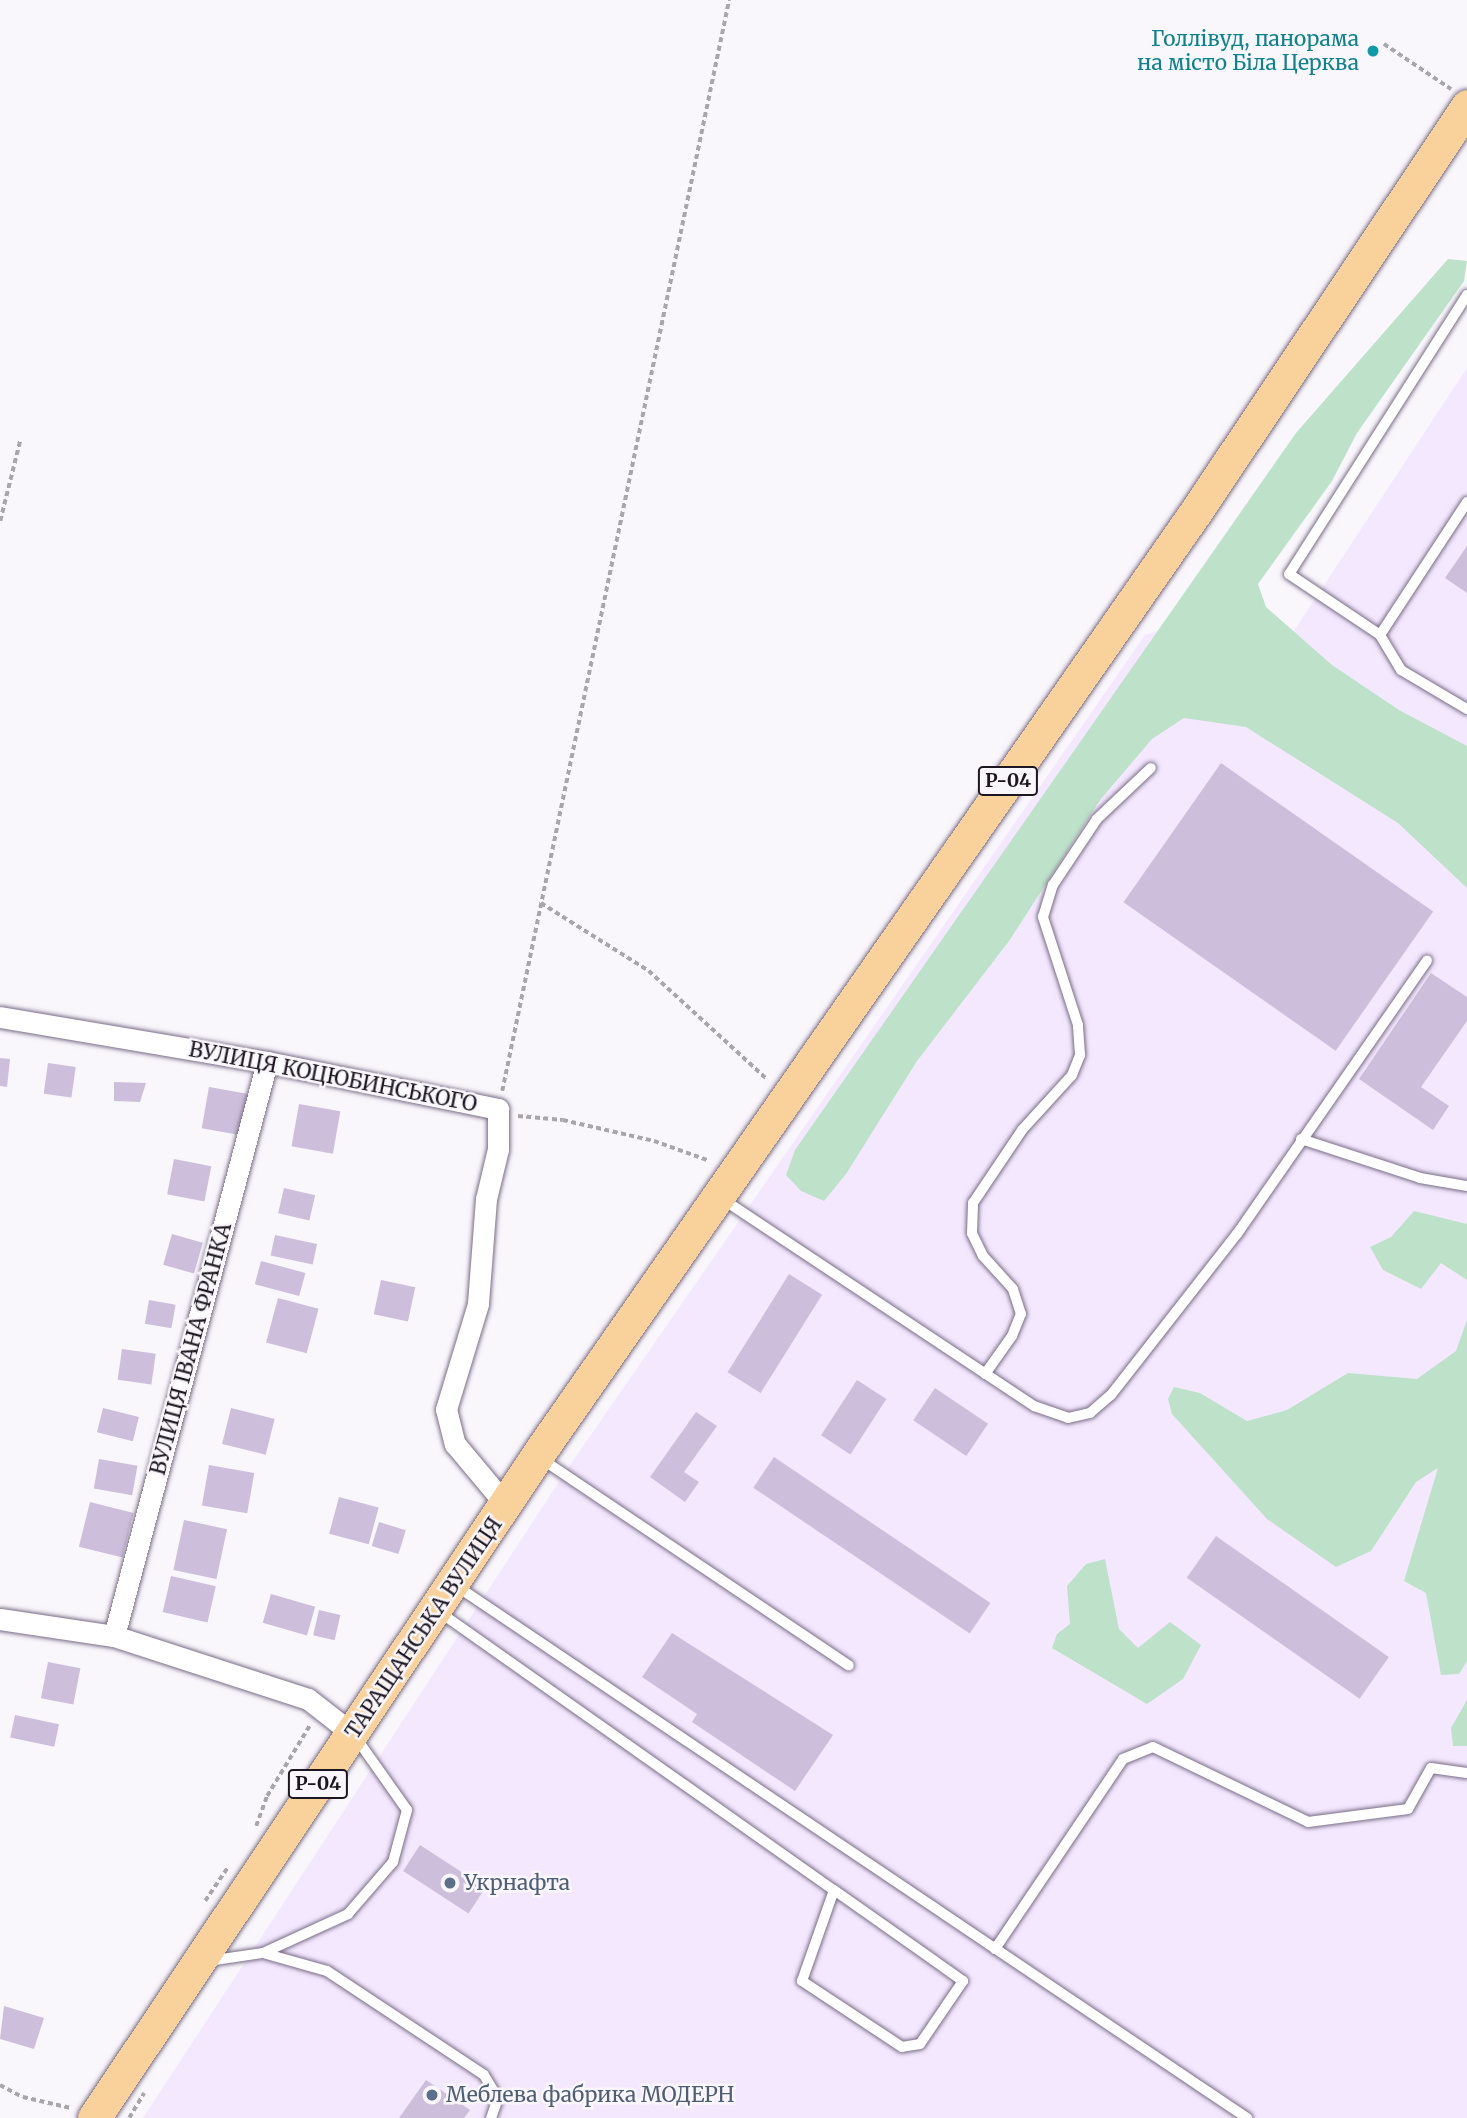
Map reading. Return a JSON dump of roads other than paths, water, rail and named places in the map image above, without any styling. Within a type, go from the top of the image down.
[{"type":"main road","name":"Р-04","points":[[539,1453],[1197,510],[1462,100]]},
{"type":"main road","name":"ТАРАЩАНСЬКА ВУЛИЦЯ","points":[[95,2116],[539,1453]]},
{"type":"street","name":"ВУЛИЦЯ КОЦЮБИНСЬКОГО","points":[[0,1017],[267,1062],[498,1109],[498,1149],[486,1199],[478,1304],[446,1409],[455,1444],[506,1505]]},
{"type":"street","name":"ВУЛИЦЯ ІВАНА ФРАНКА","points":[[114,1636],[267,1062]]},
{"type":"street","points":[[0,1619],[114,1636],[308,1699],[353,1734]]},
{"type":"lane","points":[[1467,295],[1289,574],[1380,635],[1401,670],[1467,709]]},
{"type":"lane","points":[[1380,635],[1467,502]]},
{"type":"lane","points":[[985,1374],[1012,1336],[1021,1314],[1013,1289],[983,1256],[972,1233],[973,1203],[1022,1130],[1072,1075],[1080,1055],[1077,1025],[1043,917],[1053,885],[1097,819],[1151,768]]},
{"type":"lane","points":[[727,1185],[985,1374],[1034,1406],[1068,1418],[1090,1413],[1111,1395],[1229,1244],[1427,961]]},
{"type":"lane","points":[[1301,1139],[1420,1178],[1467,1186]]},
{"type":"lane","points":[[539,1453],[849,1666]]},
{"type":"lane","points":[[444,1597],[834,1890],[963,1981],[920,2044],[902,2047],[802,1981],[834,1890]]},
{"type":"lane","points":[[444,1597],[995,1948],[1247,2118]]},
{"type":"lane","points":[[263,1953],[348,1914],[393,1863],[407,1810],[353,1734]]},
{"type":"lane","points":[[995,1948],[1123,1759],[1153,1747],[1308,1822],[1408,1809],[1431,1768],[1467,1773]]},
{"type":"lane","points":[[195,1964],[233,1955],[263,1953],[327,1971],[484,2075],[498,2098],[491,2118]]},
{"type":"place","name":"Голлівуд, панорама на місто Біла Церква","points":[[1373,51]]},
{"type":"place","name":"Укрнафта","points":[[450,1883]]},
{"type":"place","name":"Меблева фабрика МОДЕРН","points":[[432,2095]]}]
